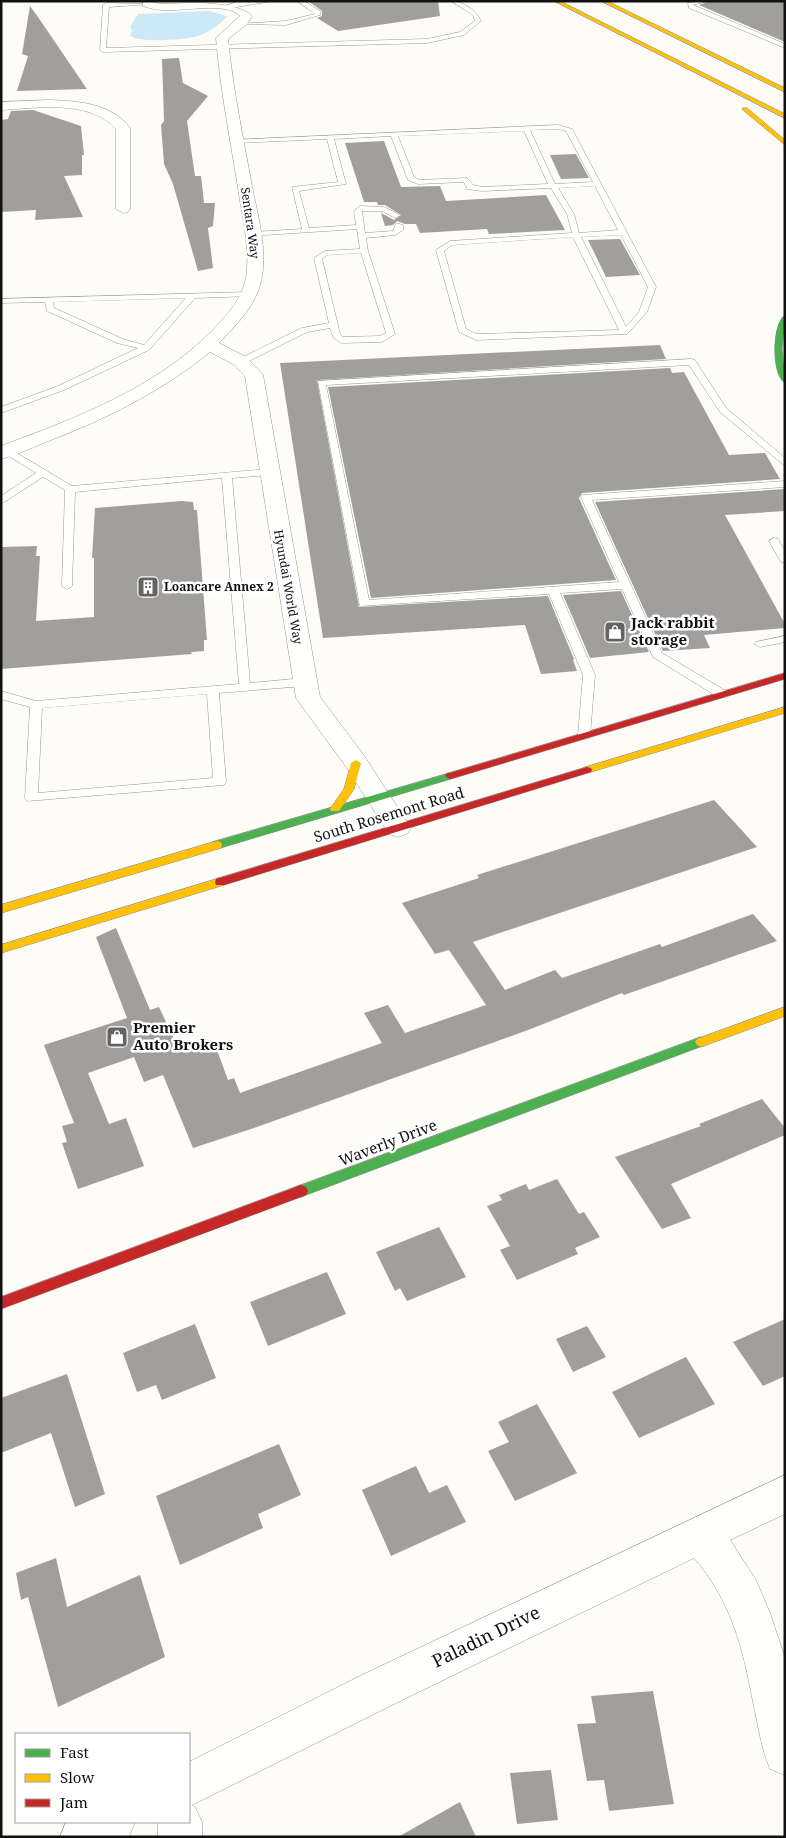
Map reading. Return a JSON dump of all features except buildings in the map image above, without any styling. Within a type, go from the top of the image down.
[{"type":"main road","points":[[556,1],[785,116]]},
{"type":"main road","points":[[603,1],[785,90]]},
{"type":"main road","points":[[680,63],[753,116],[785,143]]},
{"type":"main road","points":[[785,317],[777,345],[777,359],[785,381]]},
{"type":"main road","name":"South Rosemont Road","points":[[1,909],[785,676]]},
{"type":"main road","name":"South Rosemont Road","points":[[1,949],[785,710]]},
{"type":"main road","points":[[336,809],[349,789],[356,764]]},
{"type":"main road","name":"Waverly Drive","points":[[1,1303],[785,1010]]},
{"type":"street","points":[[148,2],[162,7],[187,4],[225,7],[243,12],[245,19],[226,33],[222,38],[223,46]]},
{"type":"street","name":"Sentara Way","points":[[4,452],[134,396],[170,375],[208,345],[235,316],[249,294],[256,259],[254,234],[237,141],[223,46]]},
{"type":"street","points":[[1,106],[60,105],[101,111],[119,122],[123,128],[123,208]]},
{"type":"street","points":[[101,111],[115,106]]},
{"type":"street","points":[[208,345],[242,362]]},
{"type":"street","name":"Hyundai World Way","points":[[242,362],[254,375],[308,698],[356,764],[398,828]]},
{"type":"street","name":"Paladin Drive","points":[[190,1784],[377,1690],[785,1494]]},
{"type":"street","points":[[699,1535],[716,1554],[742,1593],[758,1636],[785,1754]]},
{"type":"street","points":[[82,1837],[111,1823]]},
{"type":"street","points":[[180,1823],[180,1837]]},
{"type":"lane","points":[[225,7],[244,2],[269,1]]},
{"type":"lane","points":[[240,24],[286,23],[317,15],[318,12],[300,1]]},
{"type":"lane","points":[[148,2],[106,5],[103,50],[427,41],[453,37],[471,29],[478,21],[475,14],[454,1]]},
{"type":"lane","points":[[705,1],[690,4],[691,7],[785,46]]},
{"type":"lane","points":[[237,141],[563,126],[569,129],[599,184],[624,232],[652,287],[646,309],[638,322],[624,332],[483,338],[467,335],[462,330],[440,250],[443,246],[450,243],[624,232]]},
{"type":"lane","points":[[526,128],[553,186],[569,209],[575,222],[576,235],[624,332]]},
{"type":"lane","points":[[394,134],[411,178],[418,182],[468,180],[470,187],[482,189],[599,184]]},
{"type":"lane","points":[[306,231],[296,189],[342,184],[330,137]]},
{"type":"lane","points":[[364,251],[325,254],[318,258],[333,325],[337,338],[341,340],[382,339],[391,334],[364,251],[358,211],[360,208],[383,208],[392,212],[395,216]]},
{"type":"lane","points":[[361,236],[395,233],[399,230],[399,224]]},
{"type":"lane","points":[[254,234],[360,227]]},
{"type":"lane","points":[[1,301],[249,294]]},
{"type":"lane","points":[[1,410],[62,388],[146,348],[193,295]]},
{"type":"lane","points":[[48,300],[50,309],[120,341],[146,348]]},
{"type":"lane","points":[[242,362],[305,330],[333,325]]},
{"type":"lane","points":[[626,585],[364,604],[321,383],[692,362],[723,410],[785,463]]},
{"type":"lane","points":[[4,452],[44,472],[70,489],[269,472]]},
{"type":"lane","points":[[1,501],[44,472]]},
{"type":"lane","points":[[227,475],[246,687]]},
{"type":"lane","points":[[722,694],[657,655],[586,497],[785,484]]},
{"type":"lane","points":[[67,586],[70,489]]},
{"type":"lane","points":[[774,541],[785,560]]},
{"type":"lane","points":[[553,590],[589,675],[584,735]]},
{"type":"lane","points":[[760,644],[785,639]]},
{"type":"lane","points":[[1,695],[36,705],[304,682]]},
{"type":"lane","points":[[36,705],[31,798],[220,782],[212,690]]},
{"type":"water","points":[[210,11],[227,16],[214,28],[198,36],[174,40],[144,40],[130,36],[132,30],[130,27],[138,14]]},
{"type":"traffic: fast","points":[[785,317],[778,349],[778,357],[785,381]]},
{"type":"traffic: fast","points":[[217,845],[450,776]]},
{"type":"traffic: fast","points":[[301,1191],[701,1042]]},
{"type":"traffic: slow","points":[[556,1],[785,116]]},
{"type":"traffic: slow","points":[[603,1],[785,90]]},
{"type":"traffic: slow","points":[[745,109],[785,143]]},
{"type":"traffic: slow","points":[[587,770],[785,710]]},
{"type":"traffic: slow","points":[[335,809],[349,789],[356,763]]},
{"type":"traffic: slow","points":[[1,909],[217,845]]},
{"type":"traffic: slow","points":[[1,949],[220,882]]},
{"type":"traffic: slow","points":[[701,1042],[785,1011]]},
{"type":"traffic: jam","points":[[450,776],[785,676]]},
{"type":"traffic: jam","points":[[220,882],[587,770]]},
{"type":"traffic: jam","points":[[1,1303],[301,1191]]},
{"type":"place","name":"Loancare Annex 2","points":[[148,587]]},
{"type":"place","name":"Jack rabbit storage","points":[[615,632]]},
{"type":"place","name":"Premier Auto Brokers","points":[[117,1037]]}]
